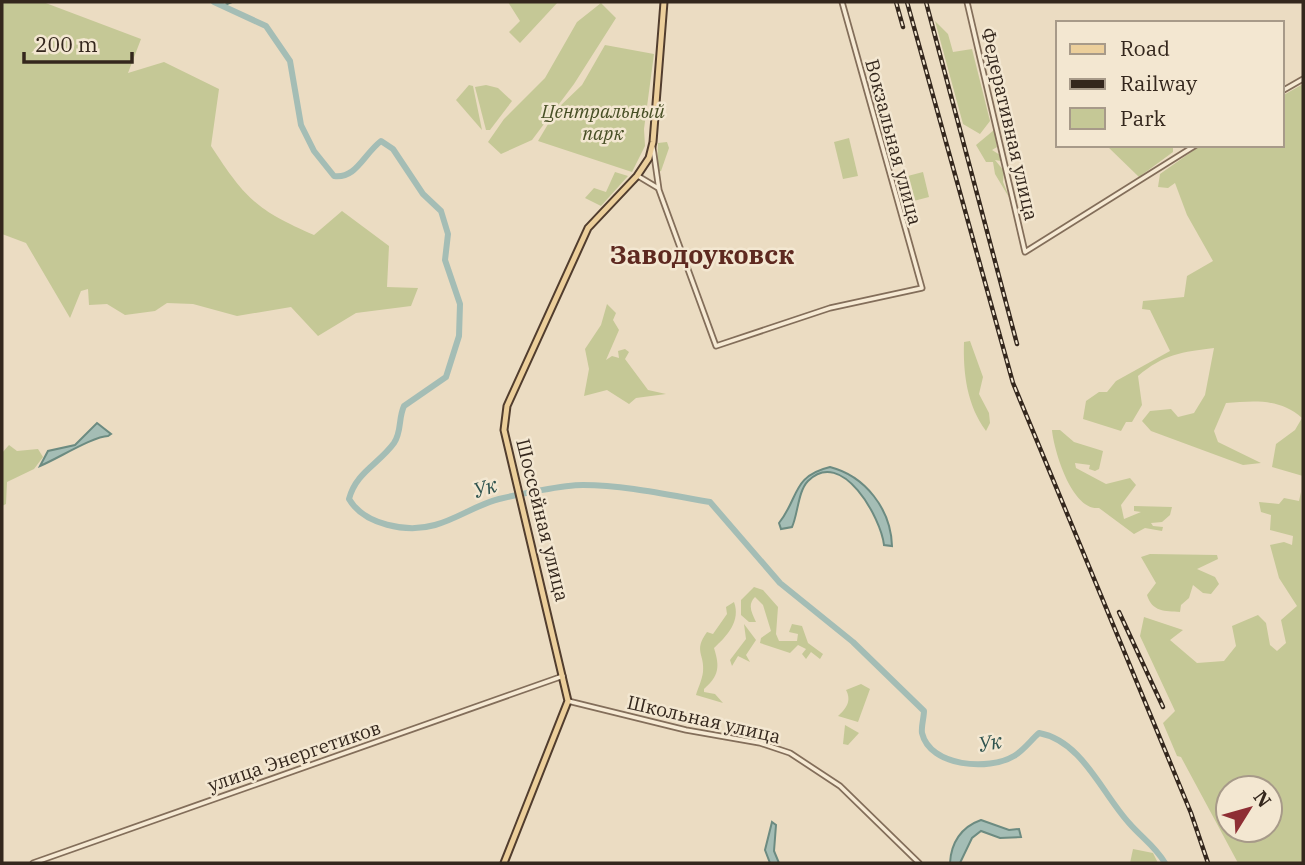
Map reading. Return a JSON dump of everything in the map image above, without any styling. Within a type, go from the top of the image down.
[{"type":"main road","name":"Шоссейная улица","points":[[568,701],[504,430],[512,394],[588,228],[637,176],[649,158],[653,142],[664,2]]},
{"type":"main road","points":[[504,863],[568,701]]},
{"type":"street","name":"Вокзальная улица","points":[[659,190],[716,346],[830,308],[922,288],[842,2]]},
{"type":"street","name":"Федеративная улица","points":[[967,2],[1025,252],[1193,147]]},
{"type":"street","points":[[1284,90],[1303,79]]},
{"type":"street","points":[[653,142],[653,169],[659,190]]},
{"type":"street","points":[[637,176],[651,182],[659,190]]},
{"type":"street","name":"улица Энергетиков","points":[[33,863],[564,675]]},
{"type":"street","name":"Школьная улица","points":[[568,701],[686,730],[760,743],[790,753],[839,786],[919,863]]},
{"type":"green space","points":[[2,2],[43,2],[141,39],[128,73],[164,62],[219,89],[211,146],[243,190],[265,210],[314,235],[342,211],[389,246],[387,287],[418,288],[411,306],[356,313],[318,336],[291,307],[237,316],[193,304],[167,303],[155,311],[125,315],[107,304],[89,305],[88,289],[81,291],[70,318],[26,243],[2,234]]},
{"type":"green space","points":[[508,2],[558,2],[520,43],[509,32],[520,21]]},
{"type":"green space","points":[[601,3],[616,18],[574,84],[532,140],[501,154],[488,142],[504,119],[545,78],[577,22]]},
{"type":"green space","points":[[935,21],[948,34],[953,52],[972,49],[990,121],[980,134],[963,124]]},
{"type":"green space","name":"Центральный парк","points":[[605,45],[654,54],[644,129],[645,146],[632,172],[538,141],[557,109],[582,85]]},
{"type":"green space","points":[[1303,84],[1303,476],[1272,467],[1276,444],[1295,430],[1302,418],[1285,407],[1266,402],[1226,403],[1214,431],[1218,442],[1261,463],[1243,465],[1151,431],[1142,421],[1150,411],[1171,409],[1178,417],[1194,413],[1205,395],[1214,348],[1174,355],[1156,363],[1138,376],[1142,405],[1132,422],[1126,422],[1121,431],[1083,419],[1086,401],[1099,392],[1107,392],[1116,381],[1170,351],[1150,310],[1142,309],[1143,301],[1184,297],[1187,276],[1213,261],[1187,215],[1175,183],[1168,188],[1158,187],[1160,174],[1198,147],[1284,147],[1284,95]]},
{"type":"green space","points":[[469,85],[473,86],[482,130],[456,100]]},
{"type":"green space","points":[[486,85],[498,88],[512,101],[490,130],[486,130],[475,87]]},
{"type":"green space","points":[[994,130],[997,147],[992,150],[1000,155],[1001,161],[995,160],[1004,171],[1003,182],[1010,199],[995,174],[993,162],[986,162],[976,145]]},
{"type":"green space","points":[[849,138],[858,176],[843,179],[834,142]]},
{"type":"green space","points":[[667,142],[669,148],[661,171],[657,172],[658,143]]},
{"type":"green space","points":[[1108,147],[1173,147],[1173,152],[1139,177]]},
{"type":"green space","points":[[615,172],[628,176],[601,206],[585,198],[594,188],[606,192]]},
{"type":"green space","points":[[923,172],[929,197],[906,203],[907,189],[900,178]]},
{"type":"green space","points":[[607,304],[616,313],[613,320],[619,330],[606,360],[612,356],[619,358],[618,351],[625,349],[629,352],[625,359],[648,390],[666,394],[636,398],[629,404],[607,390],[584,396],[589,369],[585,349],[601,325]]},
{"type":"green space","points":[[970,341],[983,377],[979,394],[989,413],[990,423],[986,431],[974,411],[968,389],[964,342]]},
{"type":"green space","points":[[1052,430],[1060,430],[1074,442],[1103,451],[1099,469],[1095,471],[1089,469],[1090,465],[1075,463],[1076,468],[1106,484],[1130,478],[1136,485],[1121,505],[1124,519],[1141,512],[1134,511],[1134,506],[1172,507],[1170,515],[1162,522],[1151,523],[1153,526],[1163,527],[1162,531],[1145,528],[1134,534],[1099,508],[1089,506],[1081,500],[1066,478]]},
{"type":"green space","points":[[9,445],[17,451],[38,449],[43,457],[34,469],[7,482],[6,504],[2,506],[2,453]]},
{"type":"green space","points":[[1301,492],[1303,863],[1238,863],[1228,844],[1284,844],[1284,774],[1214,774],[1214,818],[1181,757],[1177,756],[1163,723],[1175,711],[1140,636],[1144,617],[1183,630],[1170,640],[1197,663],[1224,661],[1236,646],[1232,626],[1258,615],[1266,623],[1270,645],[1277,651],[1286,643],[1281,620],[1297,606],[1279,578],[1270,545],[1284,542],[1292,545],[1293,536],[1270,530],[1271,515],[1261,512],[1259,502],[1279,504],[1284,498],[1299,501]]},
{"type":"green space","points":[[1150,554],[1217,555],[1218,559],[1197,569],[1215,577],[1219,584],[1211,594],[1203,593],[1193,585],[1189,598],[1181,605],[1180,612],[1160,610],[1152,605],[1147,595],[1156,583],[1141,557]]},
{"type":"green space","points":[[754,587],[763,590],[778,607],[776,634],[779,641],[797,641],[798,634],[789,632],[792,624],[802,626],[808,643],[823,654],[820,659],[811,652],[806,659],[802,654],[806,649],[798,645],[790,653],[760,643],[761,638],[771,631],[763,605],[755,597],[751,603],[756,622],[749,622],[741,615],[741,600]]},
{"type":"green space","points":[[734,602],[734,622],[714,648],[717,671],[704,689],[704,692],[715,694],[723,703],[696,695],[703,672],[700,648],[707,632],[713,634],[727,614],[726,607]]},
{"type":"green space","points":[[744,624],[756,640],[746,655],[750,662],[738,656],[732,666],[730,660],[746,639]]},
{"type":"green space","points":[[861,684],[870,689],[858,722],[838,716],[847,705],[846,690]]},
{"type":"green space","points":[[845,725],[859,733],[848,745],[843,744]]},
{"type":"green space","points":[[1133,849],[1153,853],[1158,863],[1130,863]]},
{"type":"water","points":[[97,423],[111,434],[40,466],[48,451],[75,445]]},
{"type":"water","points":[[830,467],[854,478],[874,496],[887,519],[892,546],[884,545],[876,519],[858,490],[834,473],[821,473],[808,481],[802,491],[792,527],[781,529],[779,523],[802,482],[818,471]]},
{"type":"water","points":[[981,820],[1009,830],[1019,829],[1021,837],[1000,838],[981,831],[972,838],[960,863],[950,863],[952,849],[958,837]]},
{"type":"water","points":[[772,822],[776,825],[774,851],[779,863],[770,863],[765,850]]},
{"type":"waterway","name":"Ук","points":[[214,2],[266,26],[290,61],[301,125],[314,151],[334,176],[342,176],[354,170],[381,141],[393,149],[423,194],[441,211],[448,234],[445,260],[460,304],[459,336],[446,377],[404,406],[394,443],[362,475],[352,490],[349,499],[356,508],[375,521],[412,528],[435,525],[499,499],[575,485],[631,489],[710,502],[780,583],[853,642],[924,711],[922,733],[927,744],[936,753],[962,763],[990,764],[1014,756],[1039,733],[1054,738],[1067,746],[1090,769],[1119,811],[1165,863]]},
{"type":"waterway","name":"Ук","points":[[222,6],[232,2]]},
{"type":"railway","points":[[896,2],[903,27]]},
{"type":"railway","points":[[907,2],[1013,383],[1191,813],[1208,863]]},
{"type":"railway","points":[[926,2],[1017,344]]},
{"type":"railway","points":[[1119,612],[1163,707]]},
{"type":"district","name":"Заводоуковск","points":[[702,254]]}]
